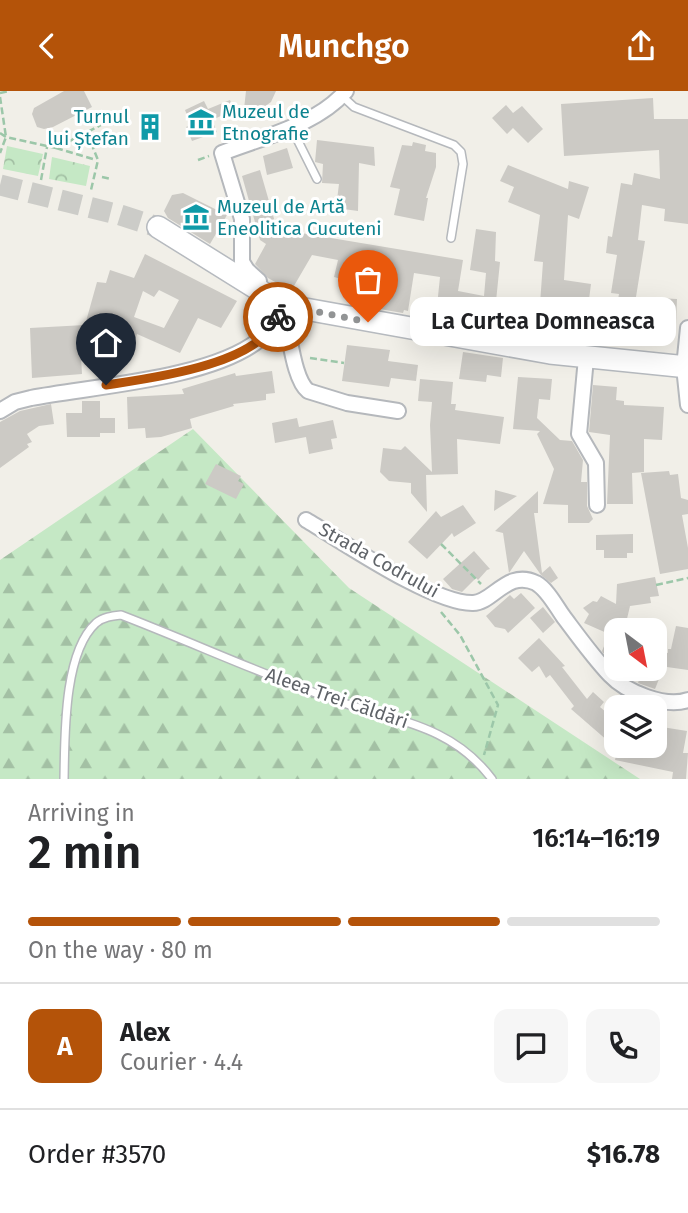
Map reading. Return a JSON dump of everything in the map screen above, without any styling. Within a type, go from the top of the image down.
[{"type":"street","points":[[344,93],[317,114],[291,127],[222,153],[242,219],[242,262],[247,270],[267,287],[287,327],[303,387],[347,403],[398,411]]},
{"type":"street","points":[[158,227],[278,309],[586,358],[686,367]]},
{"type":"street","points":[[0,411],[31,398],[178,373],[209,365],[248,348],[270,331],[278,309]]},
{"type":"street","points":[[688,328],[688,405]]},
{"type":"street","points":[[586,358],[579,434],[596,463],[597,505]]},
{"type":"street","name":"Strada Codrului","points":[[306,520],[430,591],[473,603],[519,580],[534,582],[555,604],[611,677],[638,693],[659,701],[678,704],[688,701]]},
{"type":"lane","points":[[344,93],[354,107],[454,145],[461,152],[463,164],[452,238]]},
{"type":"lane","points":[[291,127],[317,179]]},
{"type":"lane","name":"Aleea Trei Căldări","points":[[64,779],[65,722],[78,653],[97,622],[109,616],[121,615],[331,699],[398,717],[443,736],[481,764],[492,779]]},
{"type":"path","points":[[0,159],[6,137],[0,94],[10,91]]},
{"type":"path","points":[[55,148],[100,125]]},
{"type":"path","points":[[86,132],[98,160],[91,190]]},
{"type":"path","points":[[0,133],[6,137],[98,160]]},
{"type":"path","points":[[41,180],[47,147]]},
{"type":"path","points":[[102,177],[111,179]]},
{"type":"path","points":[[294,356],[344,363]]},
{"type":"path","points":[[441,544],[491,593]]},
{"type":"path","points":[[656,585],[688,578]]},
{"type":"path","points":[[437,607],[460,635],[498,705],[481,764]]},
{"type":"green space","points":[[7,146],[43,154],[38,176],[3,169]]},
{"type":"green space","points":[[52,157],[90,166],[86,186],[49,179]]},
{"type":"green space","points":[[193,429],[349,588],[604,755],[604,758],[640,779],[0,779],[0,560]]},
{"type":"building","points":[[64,91],[84,91],[92,107],[53,127],[37,127],[32,114],[34,108]]},
{"type":"building","points":[[246,91],[276,91],[271,102],[264,107],[244,109]]},
{"type":"building","points":[[653,98],[654,119],[688,119],[688,224],[664,221],[665,209],[642,205],[638,240],[645,241],[636,297],[677,299],[676,324],[614,322],[619,294],[611,293],[617,255],[606,253],[608,236],[612,237],[621,183],[632,185],[634,173],[660,179],[659,150],[564,156],[561,104]]},
{"type":"building","name":"Muzeul de Etnografie","points":[[230,100],[234,110],[212,120],[217,132],[192,141],[186,127],[191,125],[185,110],[204,101],[208,109]]},
{"type":"building","points":[[506,105],[513,113],[522,106],[543,129],[528,143],[513,128],[507,134],[492,118]]},
{"type":"building","name":"Turnul lui Ștefan","points":[[150,119],[158,124],[159,128],[154,136],[150,137],[142,132],[141,128],[146,120]]},
{"type":"building","points":[[317,140],[374,147],[375,166],[359,163],[358,211],[336,208],[339,184],[322,183],[323,164],[315,162]]},
{"type":"building","points":[[413,142],[426,145],[425,151],[436,153],[436,167],[426,198],[424,221],[394,215],[400,189],[390,187],[402,145],[412,146]]},
{"type":"building","points":[[287,148],[293,168],[267,175],[263,156]]},
{"type":"building","points":[[508,165],[568,189],[569,181],[589,187],[579,219],[568,215],[564,280],[591,284],[586,323],[539,318],[543,262],[534,261],[540,215],[508,202],[514,187],[500,181]]},
{"type":"building","points":[[260,170],[277,229],[463,260],[458,291],[484,296],[486,273],[470,270],[476,229],[496,232],[495,261],[500,262],[494,321],[440,311],[440,306],[437,306],[440,277],[414,273],[408,311],[404,310],[403,313],[362,306],[364,292],[359,291],[360,284],[334,277],[338,260],[312,255],[291,291],[268,278],[255,264],[266,244],[260,240],[242,176]]},
{"type":"building","name":"Muzeul de Artă Eneolitica Cucuteni","points":[[183,193],[227,215],[210,244],[168,218],[164,211],[172,195]]},
{"type":"building","points":[[145,254],[237,301],[221,328],[198,318],[180,353],[137,334],[129,358],[80,340],[82,374],[32,378],[30,328],[85,325],[97,282],[106,283],[110,270],[134,278]],"holes":[[[159,290],[179,300],[164,328],[134,317],[143,291],[154,297]]]},
{"type":"building","points":[[347,345],[390,350],[388,361],[418,365],[416,381],[391,378],[389,387],[342,381]]},
{"type":"building","points":[[463,352],[503,358],[501,377],[487,375],[486,382],[459,379]]},
{"type":"building","points":[[272,371],[275,393],[266,394],[266,400],[233,404],[234,406],[190,419],[192,428],[161,437],[146,438],[145,428],[128,429],[127,397],[184,394],[182,389],[235,373],[236,376]]},
{"type":"building","points":[[518,377],[552,379],[550,400],[539,399],[537,418],[560,440],[572,441],[583,460],[581,482],[587,482],[587,506],[593,519],[589,523],[568,523],[568,505],[543,504],[554,469],[537,434],[540,431],[513,429]]},
{"type":"building","points":[[420,379],[453,382],[451,404],[456,404],[455,410],[504,417],[500,444],[457,439],[458,474],[426,475],[427,512],[411,493],[411,483],[389,481],[380,472],[383,448],[401,450],[405,446],[432,472],[432,402],[418,401]]},
{"type":"building","points":[[593,385],[617,387],[616,400],[624,401],[624,405],[664,407],[662,440],[644,439],[644,472],[632,473],[633,504],[607,504],[610,435],[589,432]]},
{"type":"building","points":[[82,401],[100,401],[100,418],[115,418],[115,433],[100,433],[100,437],[67,437],[66,413],[82,413]]},
{"type":"building","points":[[51,404],[54,424],[39,426],[27,434],[32,442],[27,444],[29,447],[0,468],[0,422],[20,411]]},
{"type":"building","points":[[297,418],[299,427],[333,420],[337,438],[331,439],[333,449],[309,454],[306,437],[275,443],[272,423]]},
{"type":"building","points":[[216,464],[241,476],[238,481],[244,484],[236,499],[205,484]]},
{"type":"building","points":[[669,471],[670,475],[678,474],[681,498],[688,500],[688,514],[682,515],[688,548],[688,569],[660,574],[641,473]]},
{"type":"building","points":[[495,490],[517,496],[494,511]]},
{"type":"building","points":[[538,491],[538,513],[534,513],[542,573],[550,566],[558,578],[551,583],[541,575],[524,551],[509,573],[503,533],[495,531]]},
{"type":"building","points":[[463,505],[476,523],[454,537],[452,533],[427,559],[408,542],[436,511],[441,517]]},
{"type":"building","points":[[633,534],[633,553],[627,553],[627,558],[604,558],[604,550],[596,550],[596,535]]},
{"type":"building","points":[[474,551],[490,569],[462,592],[452,589],[443,579]]},
{"type":"building","points":[[655,577],[659,596],[650,597],[651,603],[630,606],[627,618],[604,618],[604,632],[584,623],[589,614],[583,608],[593,601],[597,602],[601,596],[616,604],[617,584]]},
{"type":"building","points":[[521,593],[535,608],[508,633],[505,629],[495,627],[486,616],[510,595],[514,599]]},
{"type":"building","points":[[543,607],[555,622],[543,633],[530,618]]},
{"type":"building","points":[[676,626],[688,628],[688,670],[667,667],[667,653],[671,649]]},
{"type":"building","points":[[539,638],[565,666],[562,667],[587,699],[593,692],[604,702],[600,707],[604,710],[604,738],[571,709],[574,706],[550,675],[546,678],[539,666],[532,672],[518,658]]},
{"type":"building","points":[[639,681],[658,681],[655,689],[638,683]]},
{"type":"building","points":[[667,728],[687,731],[683,753],[688,753],[686,779],[672,779],[673,772],[615,760],[667,758]]},
{"type":"tunnel","points":[[0,185],[158,227]]},
{"type":"way so far","points":[[278,317],[283,305],[368,322]]},
{"type":"place","name":"Muzeul de Etnografie","points":[[201,122]]},
{"type":"place","name":"Turnul lui Ștefan","points":[[150,127]]},
{"type":"place","name":"Muzeul de Artă Eneolitica Cucuteni","points":[[196,217]]},
{"type":"place","name":"La Curtea Domneasca","points":[[368,322]]},
{"type":"route","points":[[106,385],[209,365],[248,348],[270,331],[278,317]]}]
